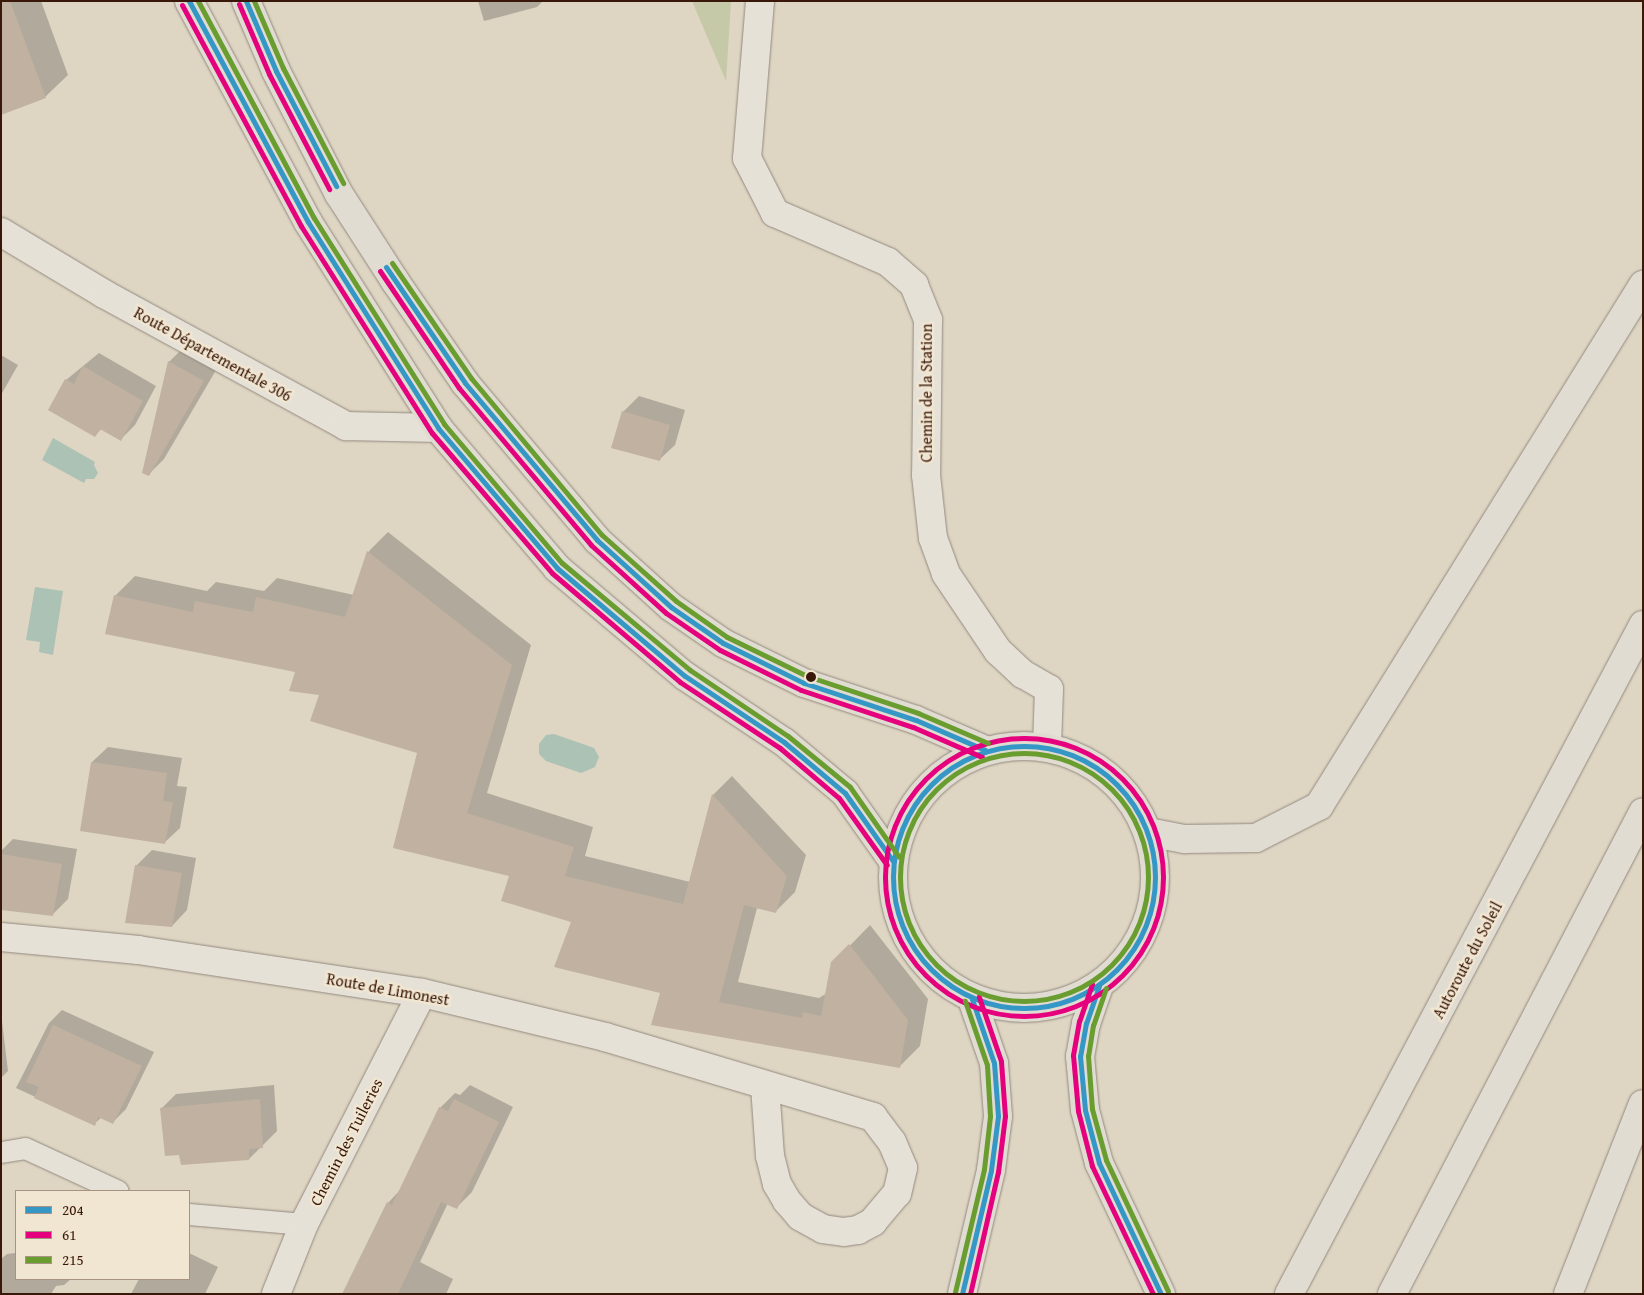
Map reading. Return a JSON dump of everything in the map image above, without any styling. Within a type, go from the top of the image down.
[{"type":"main road","points":[[189,1],[308,222],[438,428],[557,568],[685,676],[784,742],[845,793],[893,861]]},
{"type":"main road","points":[[246,1],[276,71],[340,194],[395,281],[465,383],[597,540],[671,607],[723,643],[804,683],[916,720],[985,750]]},
{"type":"main road","points":[[1148,832],[1185,839],[1256,838],[1319,806],[1643,285]]},
{"type":"main road","name":"Autoroute du Soleil","points":[[1289,1294],[1643,625]]},
{"type":"main road","points":[[1016,744],[1047,746],[1080,757],[1109,776],[1133,801],[1148,832],[1157,874],[1151,917],[1131,956],[1099,986],[1051,1006],[1016,1009],[972,998],[936,976],[910,942],[894,903],[893,861],[903,824],[922,792],[951,766],[985,750],[1016,744]]},
{"type":"main road","points":[[1392,1294],[1643,812]]},
{"type":"main road","points":[[1099,986],[1086,1023],[1080,1056],[1085,1110],[1099,1163],[1161,1294]]},
{"type":"main road","points":[[962,1294],[991,1170],[998,1116],[994,1064],[972,998]]},
{"type":"main road","points":[[1568,1294],[1643,1104]]},
{"type":"street","name":"Chemin de la Station","points":[[760,1],[747,158],[775,213],[888,262],[914,284],[928,320],[926,475],[934,538],[946,574],[998,651],[1023,674],[1049,689],[1047,746]]},
{"type":"street","name":"Route Départementale 306","points":[[1,232],[104,294],[346,426],[438,428]]},
{"type":"street","name":"Route de Limonest","points":[[1,937],[138,950],[422,993],[605,1037],[765,1087],[873,1117],[883,1128],[902,1168],[897,1193],[873,1222],[851,1231],[823,1229],[800,1216],[787,1201],[777,1184],[770,1156],[765,1087]]},
{"type":"street","name":"Chemin des Tuileries","points":[[276,1294],[304,1224],[422,993]]},
{"type":"lane","points":[[1,1152],[25,1148],[116,1190]]},
{"type":"lane","points":[[190,1214],[304,1224]]},
{"type":"shaded area","points":[[692,1],[731,1],[726,81]]},
{"type":"shaded area","points":[[53,438],[95,462],[94,465],[98,473],[94,479],[86,479],[84,483],[42,460]]},
{"type":"shaded area","points":[[35,587],[63,591],[53,655],[39,652],[40,642],[26,640]]},
{"type":"shaded area","points":[[554,734],[594,748],[599,757],[595,767],[581,773],[546,761],[539,754],[539,744],[546,735]]},
{"type":"building","points":[[1,1],[10,1],[46,98],[1,115]]},
{"type":"building","points":[[168,361],[204,381],[149,476],[142,473]]},
{"type":"building","points":[[83,366],[143,401],[121,441],[100,429],[95,437],[48,410],[65,379],[74,384]]},
{"type":"building","points":[[622,411],[670,425],[660,461],[611,448]]},
{"type":"building","points":[[367,551],[512,665],[467,813],[574,847],[565,876],[683,904],[712,794],[787,876],[776,913],[744,905],[719,1002],[802,1018],[803,1012],[821,1016],[831,962],[849,944],[908,1020],[900,1068],[651,1025],[660,993],[554,967],[571,922],[501,901],[509,876],[393,848],[417,753],[310,721],[319,695],[289,691],[295,672],[105,634],[114,595],[193,612],[195,601],[253,612],[256,597],[345,617]]},
{"type":"building","points":[[91,762],[167,773],[163,801],[173,802],[165,844],[80,831]]},
{"type":"building","points":[[1,854],[62,864],[53,916],[1,910]]},
{"type":"building","points":[[135,865],[182,873],[172,927],[125,923]]},
{"type":"building","points":[[53,1025],[142,1066],[113,1124],[98,1117],[95,1126],[34,1098],[39,1087],[26,1082]]},
{"type":"building","points":[[260,1099],[263,1148],[249,1149],[249,1160],[181,1165],[179,1155],[165,1156],[160,1108]]},
{"type":"building","points":[[454,1099],[499,1122],[457,1209],[441,1202],[398,1294],[342,1294],[387,1202],[392,1205],[439,1107],[448,1111]]},
{"type":"transit line","name":"204","points":[[189,1],[308,222],[438,428],[557,568],[685,676],[784,742],[845,793],[893,861]]},
{"type":"transit line","name":"215","points":[[198,1],[314,218],[444,424],[562,563],[690,670],[788,736],[850,787],[899,857]]},
{"type":"transit line","name":"204","points":[[246,1],[276,71],[336,186]]},
{"type":"transit line","name":"215","points":[[254,1],[283,68],[343,183]]},
{"type":"transit line","name":"61","points":[[239,4],[269,74],[329,189]]},
{"type":"transit line","name":"61","points":[[182,5],[301,226],[432,433],[552,573],[680,682],[780,748],[839,798],[887,865]]},
{"type":"transit line","name":"215","points":[[392,263],[471,378],[602,535],[676,601],[727,637],[807,676],[918,713],[988,743]]},
{"type":"transit line","name":"204","points":[[386,267],[465,383],[597,540],[671,607],[723,643],[804,683],[916,720],[985,750]]},
{"type":"transit line","name":"61","points":[[380,271],[459,388],[591,545],[666,613],[720,650],[801,690],[913,727],[982,757]]},
{"type":"transit line","name":"61","points":[[1024,738],[1064,744],[1090,754],[1122,779],[1147,811],[1157,837],[1163,877],[1157,917],[1147,943],[1122,975],[1090,1000],[1064,1010],[1024,1016],[984,1010],[958,1000],[926,975],[901,943],[891,917],[885,877],[891,837],[901,811],[926,779],[958,754],[984,744],[1024,738]]},
{"type":"transit line","name":"204","points":[[1011,746],[1037,746],[1062,751],[1086,761],[1117,784],[1140,815],[1150,839],[1155,864],[1155,877],[1155,890],[1150,915],[1140,939],[1117,970],[1086,993],[1062,1003],[1037,1008],[1011,1008],[986,1003],[962,993],[941,979],[922,960],[908,939],[898,915],[893,890],[893,864],[898,839],[908,815],[922,794],[941,775],[962,761],[986,751],[1011,746]]},
{"type":"transit line","name":"215","points":[[1024,753],[1048,755],[1071,762],[1093,774],[1112,789],[1127,808],[1139,830],[1146,853],[1148,877],[1146,901],[1139,924],[1127,946],[1112,965],[1093,980],[1071,992],[1048,999],[1024,1001],[1000,999],[977,992],[955,980],[936,965],[921,946],[909,924],[902,901],[900,877],[902,853],[909,830],[921,808],[936,789],[955,774],[977,762],[1000,755],[1024,753]]},
{"type":"transit line","name":"61","points":[[1092,984],[1079,1021],[1073,1055],[1078,1111],[1092,1166],[1153,1294]]},
{"type":"transit line","name":"204","points":[[1099,986],[1086,1023],[1080,1056],[1085,1110],[1099,1163],[1161,1294]]},
{"type":"transit line","name":"215","points":[[1106,988],[1093,1025],[1088,1056],[1092,1109],[1106,1160],[1168,1291]]},
{"type":"transit line","name":"61","points":[[970,1294],[998,1172],[1005,1116],[1001,1061],[979,997]]},
{"type":"transit line","name":"204","points":[[962,1294],[991,1170],[998,1116],[994,1063],[972,999]]},
{"type":"transit line","name":"215","points":[[955,1292],[984,1169],[990,1116],[987,1065],[965,1001]]}]
